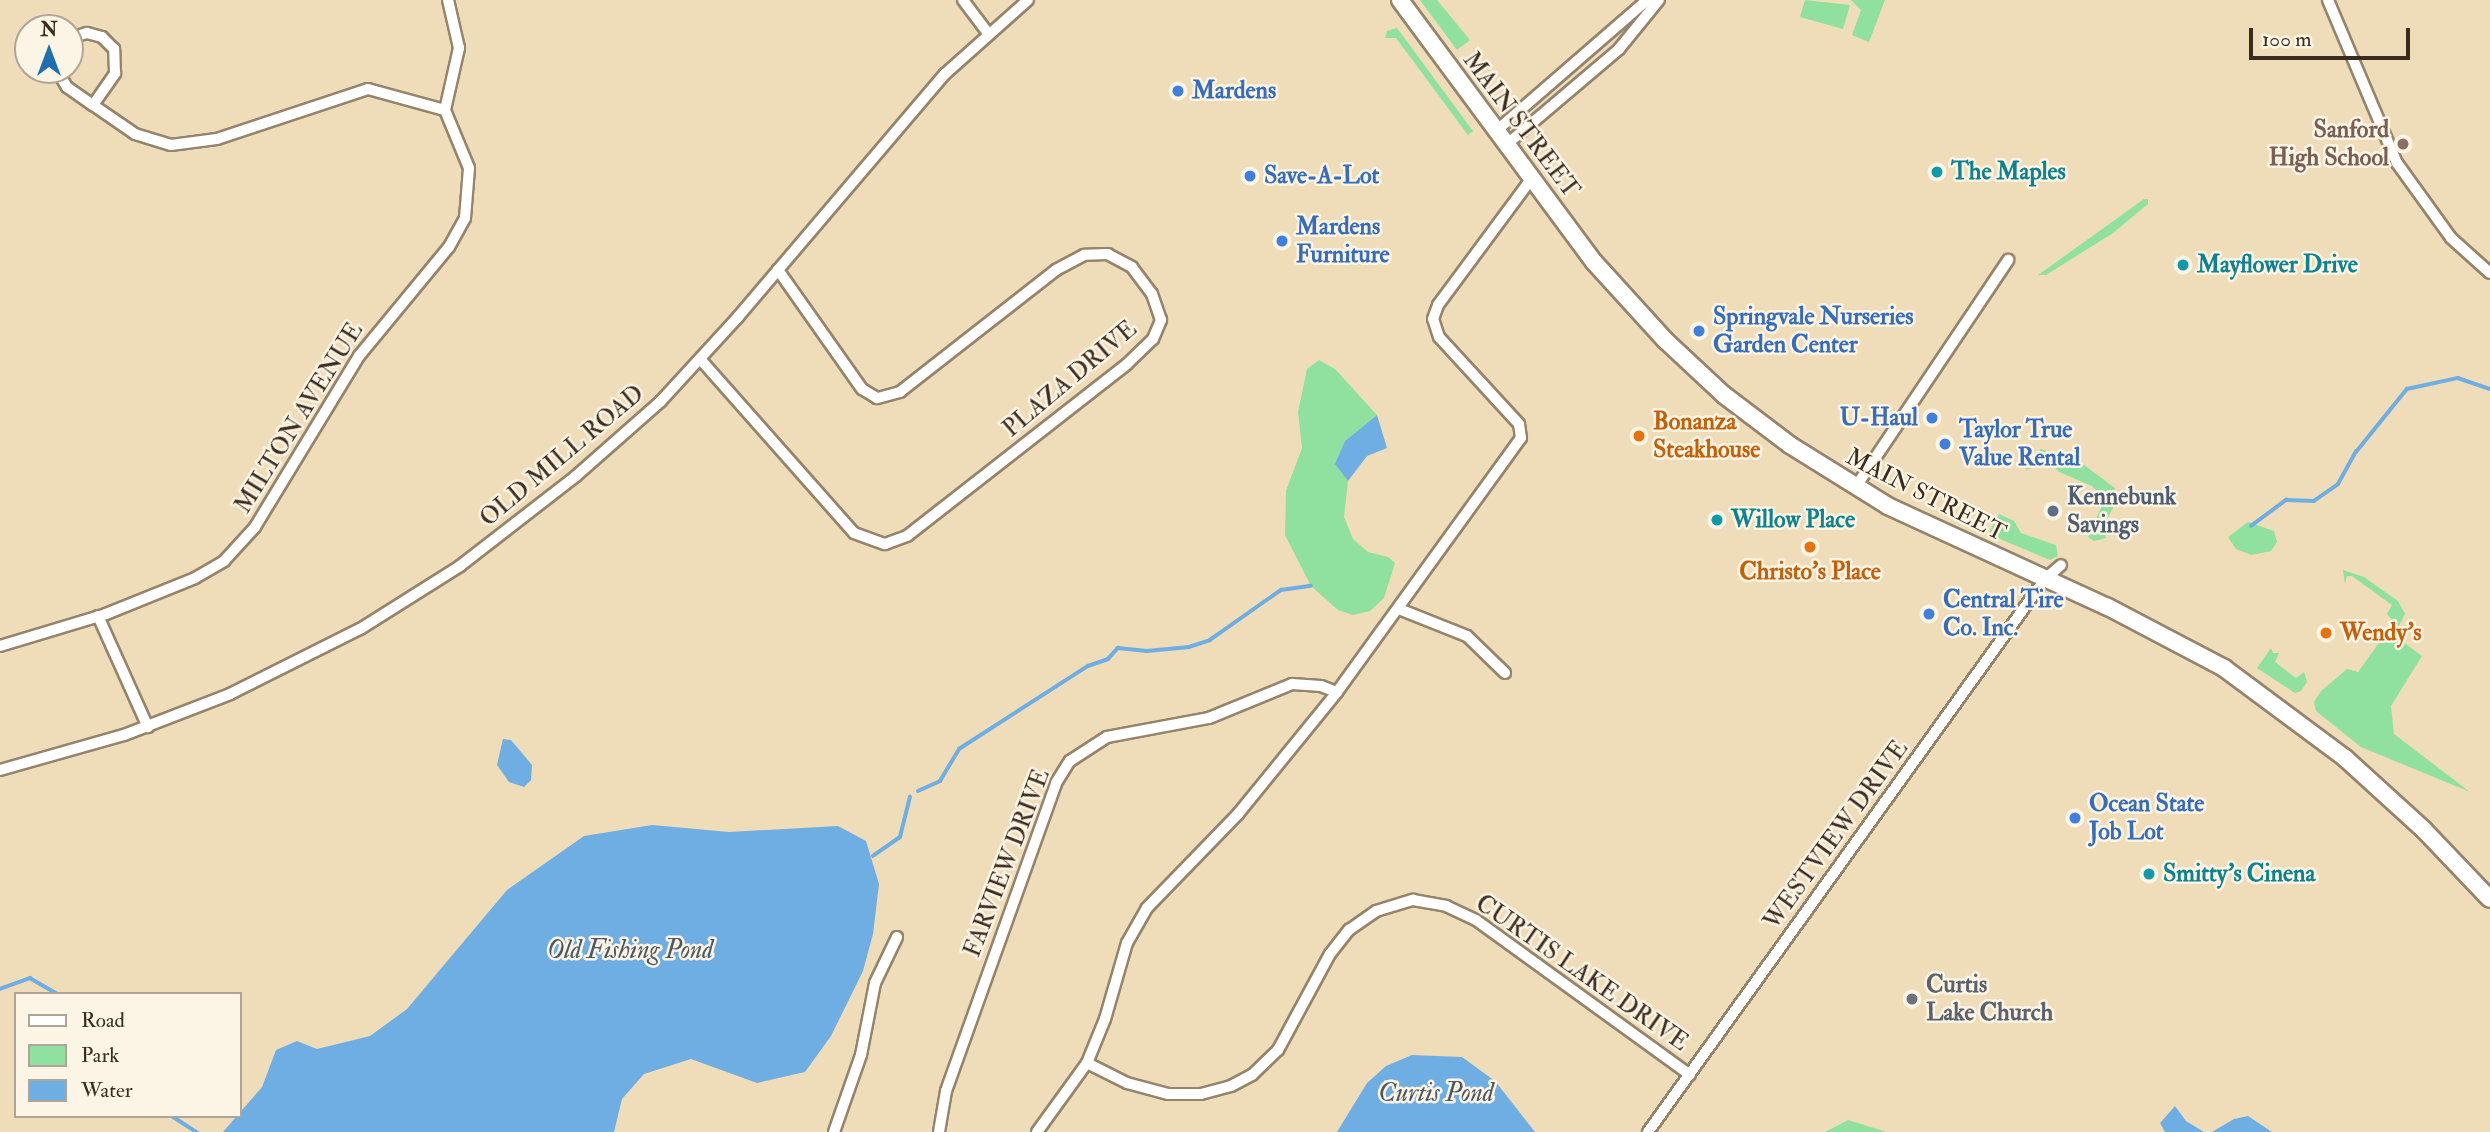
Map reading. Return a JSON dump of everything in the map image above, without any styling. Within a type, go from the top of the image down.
[{"type":"highway","name":"MAIN STREET","points":[[1400,0],[1506,145],[1616,288],[1684,359],[1756,421],[1855,488],[2168,638],[2275,703],[2395,801],[2490,899]]},
{"type":"street","points":[[65,84],[135,134],[171,145],[217,139],[330,98],[368,89],[445,110],[459,48],[448,0]]},
{"type":"street","points":[[963,0],[987,32]]},
{"type":"street","name":"OLD MILL ROAD","points":[[0,770],[148,727],[286,668],[429,587],[583,471],[701,360],[945,74],[987,32],[1028,0]]},
{"type":"street","points":[[1496,131],[1647,0]]},
{"type":"street","points":[[1506,145],[1619,49],[1652,15],[1659,0]]},
{"type":"street","points":[[2328,0],[2402,173],[2451,238],[2490,272]]},
{"type":"street","points":[[84,34],[102,37],[116,55],[116,73],[93,105]]},
{"type":"street","name":"MILTON AVENUE","points":[[0,646],[98,616],[195,578],[233,554],[261,519],[359,356],[455,240],[468,208],[470,182],[466,156],[445,110]]},
{"type":"street","points":[[1037,1132],[1087,1063],[1105,1019],[1127,943],[1147,908],[1238,814],[1337,692],[1521,438],[1519,424],[1439,337],[1433,319],[1438,305],[1532,178]]},
{"type":"street","name":"PLAZA DRIVE","points":[[701,360],[854,533],[885,544],[907,536],[1127,365],[1153,339],[1161,320],[1152,294],[1132,267],[1108,254],[1084,255],[1056,270],[900,392],[877,398],[862,389],[778,270]]},
{"type":"street","points":[[1855,488],[2008,260]]},
{"type":"street","name":"WESTVIEW DRIVE","points":[[1648,1132],[2045,579],[2061,565]]},
{"type":"street","points":[[1399,609],[1467,636],[1505,673]]},
{"type":"street","points":[[98,616],[148,727]]},
{"type":"street","name":"FARVIEW DRIVE","points":[[939,1132],[946,1091],[1056,783],[1070,761],[1107,737],[1209,718],[1292,684],[1321,686],[1337,692]]},
{"type":"street","name":"CURTIS LAKE DRIVE","points":[[1087,1063],[1127,1083],[1168,1094],[1201,1094],[1242,1081],[1262,1067],[1284,1042],[1330,954],[1349,930],[1376,911],[1413,900],[1447,906],[1476,920],[1690,1075]]},
{"type":"street","points":[[834,1132],[861,1055],[875,983],[897,937]]},
{"type":"green space","points":[[1420,0],[1437,0],[1470,40],[1457,50]]},
{"type":"green space","points":[[1805,0],[1850,5],[1843,29],[1800,17]]},
{"type":"green space","points":[[1851,0],[1885,0],[1869,42],[1852,35],[1861,10]]},
{"type":"green space","points":[[1397,28],[1473,131],[1468,135],[1396,38],[1385,38],[1387,31]]},
{"type":"green space","points":[[2144,199],[2148,199],[2148,204],[2113,233],[2046,275],[2038,275]]},
{"type":"green space","points":[[1319,360],[1335,369],[1377,415],[1345,441],[1336,465],[1348,481],[1344,517],[1353,539],[1368,552],[1388,557],[1395,563],[1384,598],[1370,611],[1353,615],[1338,610],[1311,586],[1285,535],[1286,491],[1302,448],[1298,412],[1307,369]]},
{"type":"green space","points":[[2041,449],[2084,465],[2115,488],[2113,508],[2103,527],[2106,538],[2094,541],[2088,537],[2101,508],[2101,496],[2092,486],[2059,472],[2051,463],[2025,470]]},
{"type":"green space","points":[[1999,514],[2014,521],[2021,533],[2056,545],[2058,556],[2050,560],[1988,534]]},
{"type":"green space","points":[[2248,522],[2274,531],[2277,542],[2271,551],[2251,555],[2236,549],[2228,537]]},
{"type":"green space","points":[[2343,570],[2364,577],[2398,601],[2405,614],[2394,635],[2422,656],[2391,706],[2394,734],[2470,792],[2361,747],[2316,711],[2314,702],[2321,691],[2347,669],[2358,672],[2394,622],[2387,614],[2392,605],[2352,576],[2347,576],[2345,584]]},
{"type":"green space","points":[[2271,648],[2273,653],[2279,653],[2275,662],[2296,678],[2304,672],[2307,682],[2301,691],[2295,693],[2257,668]]},
{"type":"green space","points":[[1848,1120],[1887,1132],[1825,1132]]},
{"type":"water","points":[[1377,415],[1387,448],[1367,456],[1348,481],[1335,464],[1345,441]]},
{"type":"water","points":[[503,739],[511,740],[532,765],[531,780],[524,787],[509,782],[497,765]]},
{"type":"water","name":"Old Fishing Pond","points":[[652,825],[729,832],[838,826],[866,841],[879,884],[873,934],[863,971],[831,1036],[805,1072],[757,1083],[691,1059],[644,1074],[622,1099],[614,1132],[223,1132],[235,1118],[242,1118],[242,1110],[262,1087],[276,1050],[297,1041],[317,1049],[370,1036],[407,1009],[507,890],[584,836]]},
{"type":"water","name":"Curtis Pond","points":[[1412,1055],[1462,1057],[1495,1081],[1535,1132],[1337,1132],[1367,1083],[1386,1066]]},
{"type":"water","points":[[2175,1106],[2186,1121],[2204,1132],[2165,1132],[2160,1123]]},
{"type":"water","points":[[2248,1116],[2272,1132],[2212,1132],[2234,1119]]},
{"type":"waterway","points":[[2251,526],[2286,500],[2314,501],[2338,484],[2356,452],[2407,389],[2458,378],[2490,389]]},
{"type":"waterway","points":[[918,791],[940,781],[959,749],[1088,666],[1108,659],[1118,648],[1147,651],[1189,647],[1210,640],[1281,590],[1311,586]]},
{"type":"waterway","points":[[873,856],[900,837],[910,797]]},
{"type":"waterway","points":[[0,989],[30,978],[54,992]]},
{"type":"waterway","points":[[175,1118],[197,1132]]},
{"type":"place","name":"Mardens","points":[[1178,91]]},
{"type":"place","name":"Sanford High School","points":[[2403,144]]},
{"type":"place","name":"The Maples","points":[[1937,172]]},
{"type":"place","name":"Save-A-Lot","points":[[1250,176]]},
{"type":"place","name":"Mardens Furniture","points":[[1282,241]]},
{"type":"place","name":"Mayflower Drive","points":[[2183,265]]},
{"type":"place","name":"Springvale Nurseries Garden Center","points":[[1699,331]]},
{"type":"place","name":"U-Haul","points":[[1932,418]]},
{"type":"place","name":"Bonanza Steakhouse","points":[[1639,436]]},
{"type":"place","name":"Taylor True Value Rental","points":[[1945,444]]},
{"type":"place","name":"Kennebunk Savings","points":[[2053,511]]},
{"type":"place","name":"Willow Place","points":[[1717,520]]},
{"type":"place","name":"Christo's Place","points":[[1810,547]]},
{"type":"place","name":"Central Tire Co. Inc.","points":[[1929,614]]},
{"type":"place","name":"Wendy's","points":[[2326,633]]},
{"type":"place","name":"Ocean State Job Lot","points":[[2075,818]]},
{"type":"place","name":"Smitty's Cinena","points":[[2149,874]]},
{"type":"place","name":"Curtis Lake Church","points":[[1912,999]]}]
